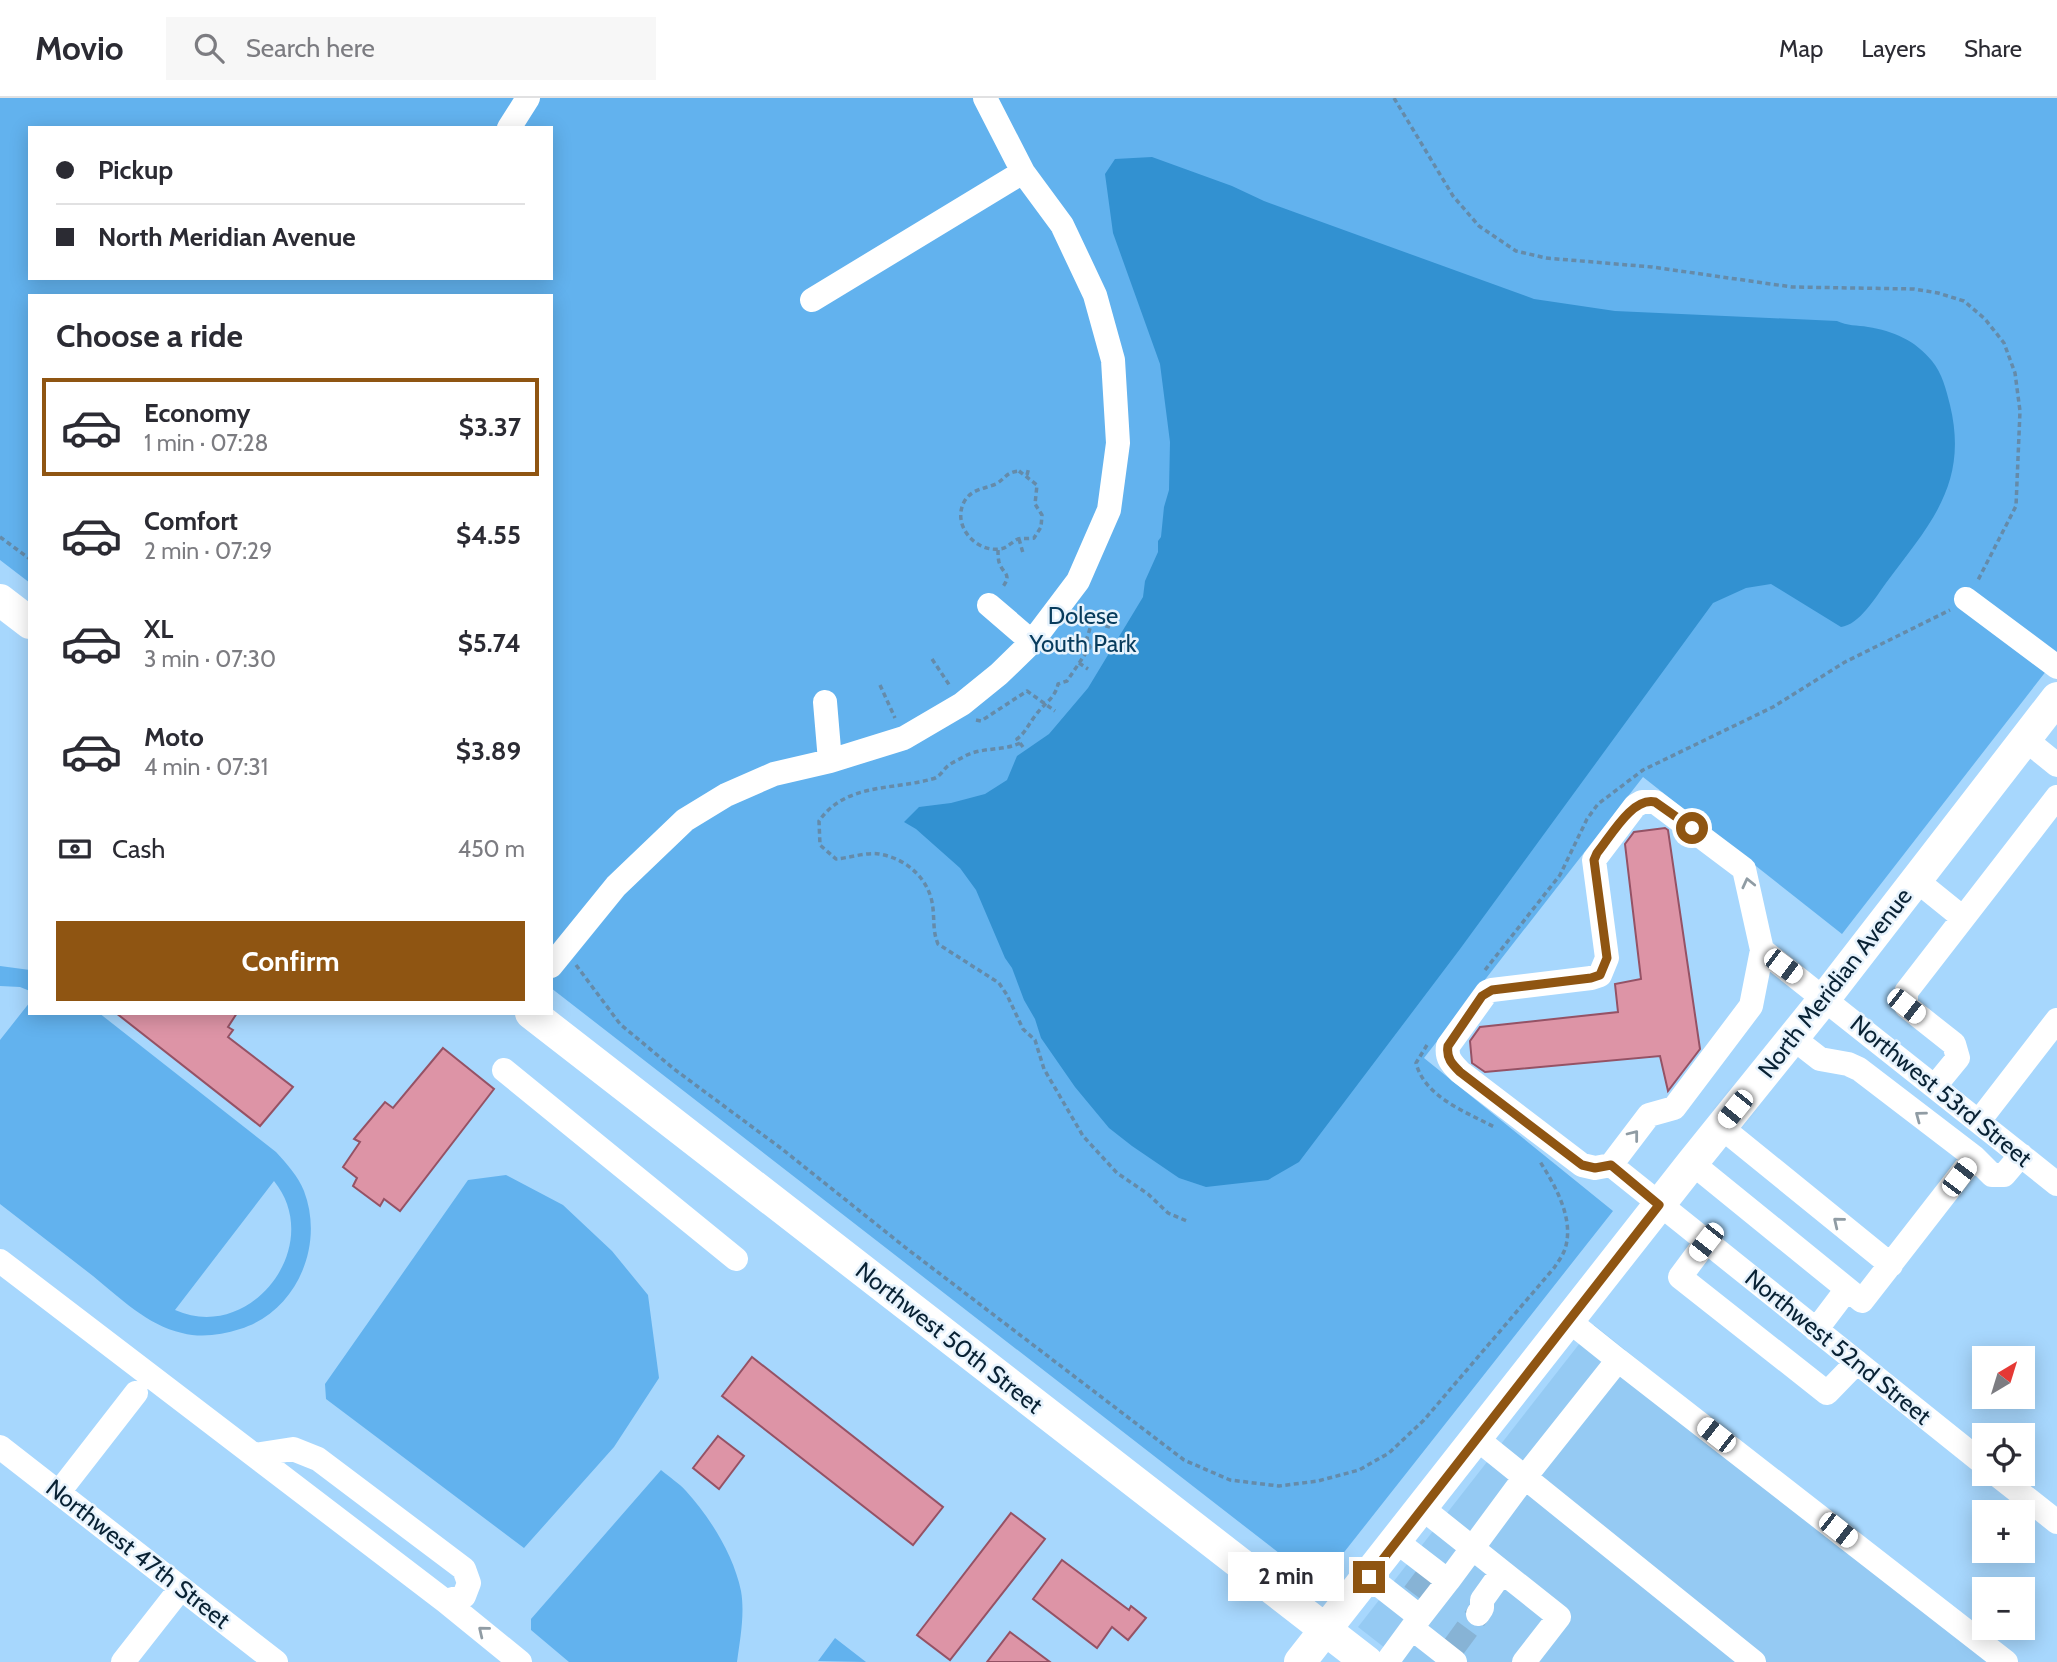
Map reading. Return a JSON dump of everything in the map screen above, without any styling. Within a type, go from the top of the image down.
[{"type":"main road","points":[[0,600],[28,622]]},
{"type":"main road","name":"North Meridian Avenue","points":[[1300,1662],[1825,998],[2057,698]]},
{"type":"main road","name":"Northwest 50th Street","points":[[534,1015],[1367,1662]]},
{"type":"street","points":[[510,126],[528,98]]},
{"type":"street","points":[[562,964],[616,886],[685,820],[726,795],[774,774],[830,761],[904,738],[962,704],[1032,642],[1078,581],[1109,510],[1118,443],[1112,360],[1095,295],[1062,225],[1023,172],[985,98]]},
{"type":"street","points":[[812,300],[1023,172]]},
{"type":"street","points":[[1966,599],[2057,667]]},
{"type":"street","points":[[989,605],[1032,642]]},
{"type":"street","points":[[825,702],[830,761]]},
{"type":"street","points":[[2025,739],[2057,765]]},
{"type":"street","points":[[1935,1086],[1958,1058],[1954,1044],[1906,1006],[1906,992],[2057,797]]},
{"type":"street","points":[[1649,801],[1662,806],[1744,869],[1762,950],[1751,1006],[1674,1108],[1649,1115],[1611,1165],[1595,1168],[1582,1165],[1450,1062],[1448,1046],[1482,996],[1492,990],[1600,975],[1607,958],[1594,860],[1635,806],[1642,802],[1649,801]]},
{"type":"street","points":[[1916,880],[1963,918]]},
{"type":"street","name":"Northwest 53rd Street","points":[[1762,950],[2057,1184]]},
{"type":"street","points":[[1979,1122],[2057,1020]]},
{"type":"street","points":[[1793,1038],[1820,1059],[1848,1064],[1859,1069],[1974,1157],[1992,1175],[2004,1175],[2021,1156]]},
{"type":"street","points":[[504,1070],[736,1259]]},
{"type":"street","points":[[1721,1127],[1891,1265]]},
{"type":"street","points":[[1692,1163],[1862,1301],[1974,1157]]},
{"type":"street","name":"Northwest 52nd Street","points":[[1611,1165],[1972,1454]]},
{"type":"street","points":[[1706,1242],[1680,1277],[1827,1393],[1857,1362]]},
{"type":"street","points":[[0,1261],[445,1601],[520,1662]]},
{"type":"street","points":[[1816,1330],[1847,1289]]},
{"type":"street","points":[[1568,1320],[2006,1662]]},
{"type":"street","points":[[1387,1662],[1423,1596],[1472,1549],[1618,1360]]},
{"type":"street","points":[[59,1492],[136,1394]]},
{"type":"street","points":[[1476,1438],[1748,1660]]},
{"type":"street","name":"Northwest 47th Street","points":[[0,1447],[276,1662]]},
{"type":"street","points":[[255,1455],[293,1449],[318,1459],[453,1559],[464,1569],[469,1583],[464,1596],[445,1601]]},
{"type":"street","points":[[2011,1486],[2057,1522]]},
{"type":"street","points":[[1422,1508],[1559,1617],[1524,1662]]},
{"type":"street","points":[[1396,1541],[1448,1651]]},
{"type":"street","points":[[1476,1607],[1502,1572]]},
{"type":"street","points":[[1369,1577],[1423,1596]]},
{"type":"street","points":[[123,1662],[181,1588]]},
{"type":"path","points":[[1394,98],[1453,196],[1479,226],[1516,251],[1546,258],[1652,267],[1792,287],[1914,289],[1964,301],[1985,319],[2004,343],[2015,373],[2020,411],[2016,506],[1966,599],[1846,662],[1773,707],[1643,770],[1598,804],[1587,819],[1559,874],[1477,980]]},
{"type":"path","points":[[1027,475],[1029,467]]},
{"type":"path","points":[[1018,471],[1027,475],[1037,485],[1035,504],[1042,515],[1041,527],[1034,538],[1019,538],[998,550],[975,543],[965,533],[961,519],[963,503],[976,490],[996,484],[1010,472],[1018,471]]},
{"type":"path","points":[[0,537],[28,558]]},
{"type":"path","points":[[1019,538],[1023,552]]},
{"type":"path","points":[[989,605],[1007,579],[1007,573],[999,564],[998,550]]},
{"type":"path","points":[[1110,627],[1092,622],[1087,638],[1090,647],[1067,681],[1058,684],[1056,694],[1035,716],[1028,730],[1017,739],[1021,745],[984,749],[965,756],[949,765],[937,778],[856,792],[825,812],[819,821],[820,845],[836,859],[877,854],[898,860],[919,875],[928,887],[933,905],[934,935],[939,944],[999,984],[1023,1029],[1035,1040],[1044,1069],[1083,1136],[1117,1173],[1148,1194],[1168,1213],[1189,1222]]},
{"type":"path","points":[[1079,663],[1088,669]]},
{"type":"path","points":[[880,685],[904,738]]},
{"type":"path","points":[[1046,705],[1055,711]]},
{"type":"path","points":[[562,964],[620,1024],[674,1069],[782,1149],[906,1248],[1184,1460],[1230,1480],[1279,1486],[1318,1481],[1359,1470],[1388,1453],[1424,1420],[1554,1268],[1566,1248],[1567,1225],[1558,1190],[1538,1159]]},
{"type":"path","points":[[1428,1043],[1416,1063],[1419,1077],[1450,1104],[1498,1129]]},
{"type":"shaded area","points":[[1152,157],[1232,186],[1264,201],[1534,299],[1615,311],[1837,321],[1895,334],[1918,347],[1935,366],[1947,393],[1955,433],[1950,480],[1942,502],[1931,522],[1861,616],[1841,627],[1771,584],[1746,588],[1713,603],[1460,949],[1299,1162],[1268,1180],[1206,1187],[1179,1178],[1132,1146],[1109,1128],[1075,1087],[1041,1038],[1035,1019],[1024,1000],[976,890],[960,868],[916,829],[904,822],[919,807],[951,803],[985,794],[1007,780],[1017,756],[1049,734],[1088,688],[1143,597],[1145,581],[1158,552],[1158,541],[1161,537],[1169,490],[1170,442],[1160,364],[1113,233],[1105,174],[1115,159]]},
{"type":"shaded area","points":[[1594,1325],[1972,1628],[1972,1640],[1988,1640],[2015,1662],[1403,1662],[1358,1627]]},
{"type":"green space","name":"Dolese Youth Park","points":[[0,98],[2057,98],[2057,657],[1842,934],[1643,777],[1424,1058],[1613,1211],[1319,1584],[553,990],[553,294],[28,294],[28,581],[0,560]]},
{"type":"green space","points":[[0,966],[28,970],[28,990],[0,986]]},
{"type":"green space","points":[[28,1005],[28,1015],[102,1015],[276,1152],[304,1191],[310,1212],[311,1233],[301,1274],[277,1308],[240,1329],[196,1335],[169,1329],[134,1310],[0,1204],[0,1040]],"holes":[[[274,1181],[288,1206],[291,1233],[286,1259],[272,1282],[253,1301],[230,1313],[203,1317],[175,1310]]]},
{"type":"green space","points":[[506,1175],[563,1205],[612,1251],[648,1295],[659,1378],[614,1447],[524,1548],[326,1399],[325,1384],[468,1180]]},
{"type":"green space","points":[[661,1470],[695,1501],[720,1538],[733,1564],[741,1591],[742,1609],[737,1662],[569,1662],[531,1630],[531,1619]]},
{"type":"green space","points":[[835,1638],[866,1662],[818,1661]]},
{"type":"building","points":[[1665,828],[1668,830],[1700,1049],[1668,1091],[1660,1056],[1485,1072],[1472,1063],[1470,1041],[1480,1027],[1618,1012],[1615,984],[1641,979],[1625,844],[1634,832]]},
{"type":"building","points":[[119,1015],[236,1015],[228,1027],[233,1030],[228,1037],[293,1087],[260,1126]]},
{"type":"building","points":[[443,1048],[494,1089],[400,1211],[384,1199],[380,1206],[353,1186],[357,1178],[343,1167],[360,1142],[354,1139],[385,1102],[393,1108]]},
{"type":"building","points":[[752,1357],[943,1507],[913,1545],[722,1396]]},
{"type":"building","points":[[718,1436],[744,1456],[719,1489],[693,1468]]},
{"type":"building","points":[[1011,1513],[1045,1539],[950,1660],[917,1635]]},
{"type":"building","points":[[1062,1560],[1129,1610],[1131,1606],[1146,1618],[1128,1640],[1112,1627],[1097,1648],[1033,1599]]},
{"type":"building","points":[[1010,1632],[1050,1662],[987,1662]]},
{"type":"tunnel","points":[[1414,1594],[1426,1578]]},
{"type":"tunnel","points":[[1453,1648],[1478,1614]]},
{"type":"route","points":[[1369,1577],[1659,1205],[1611,1165],[1595,1168],[1582,1165],[1460,1072],[1450,1062],[1448,1046],[1487,992],[1600,975],[1607,958],[1594,860],[1635,806],[1642,802],[1655,802],[1692,828]]}]
